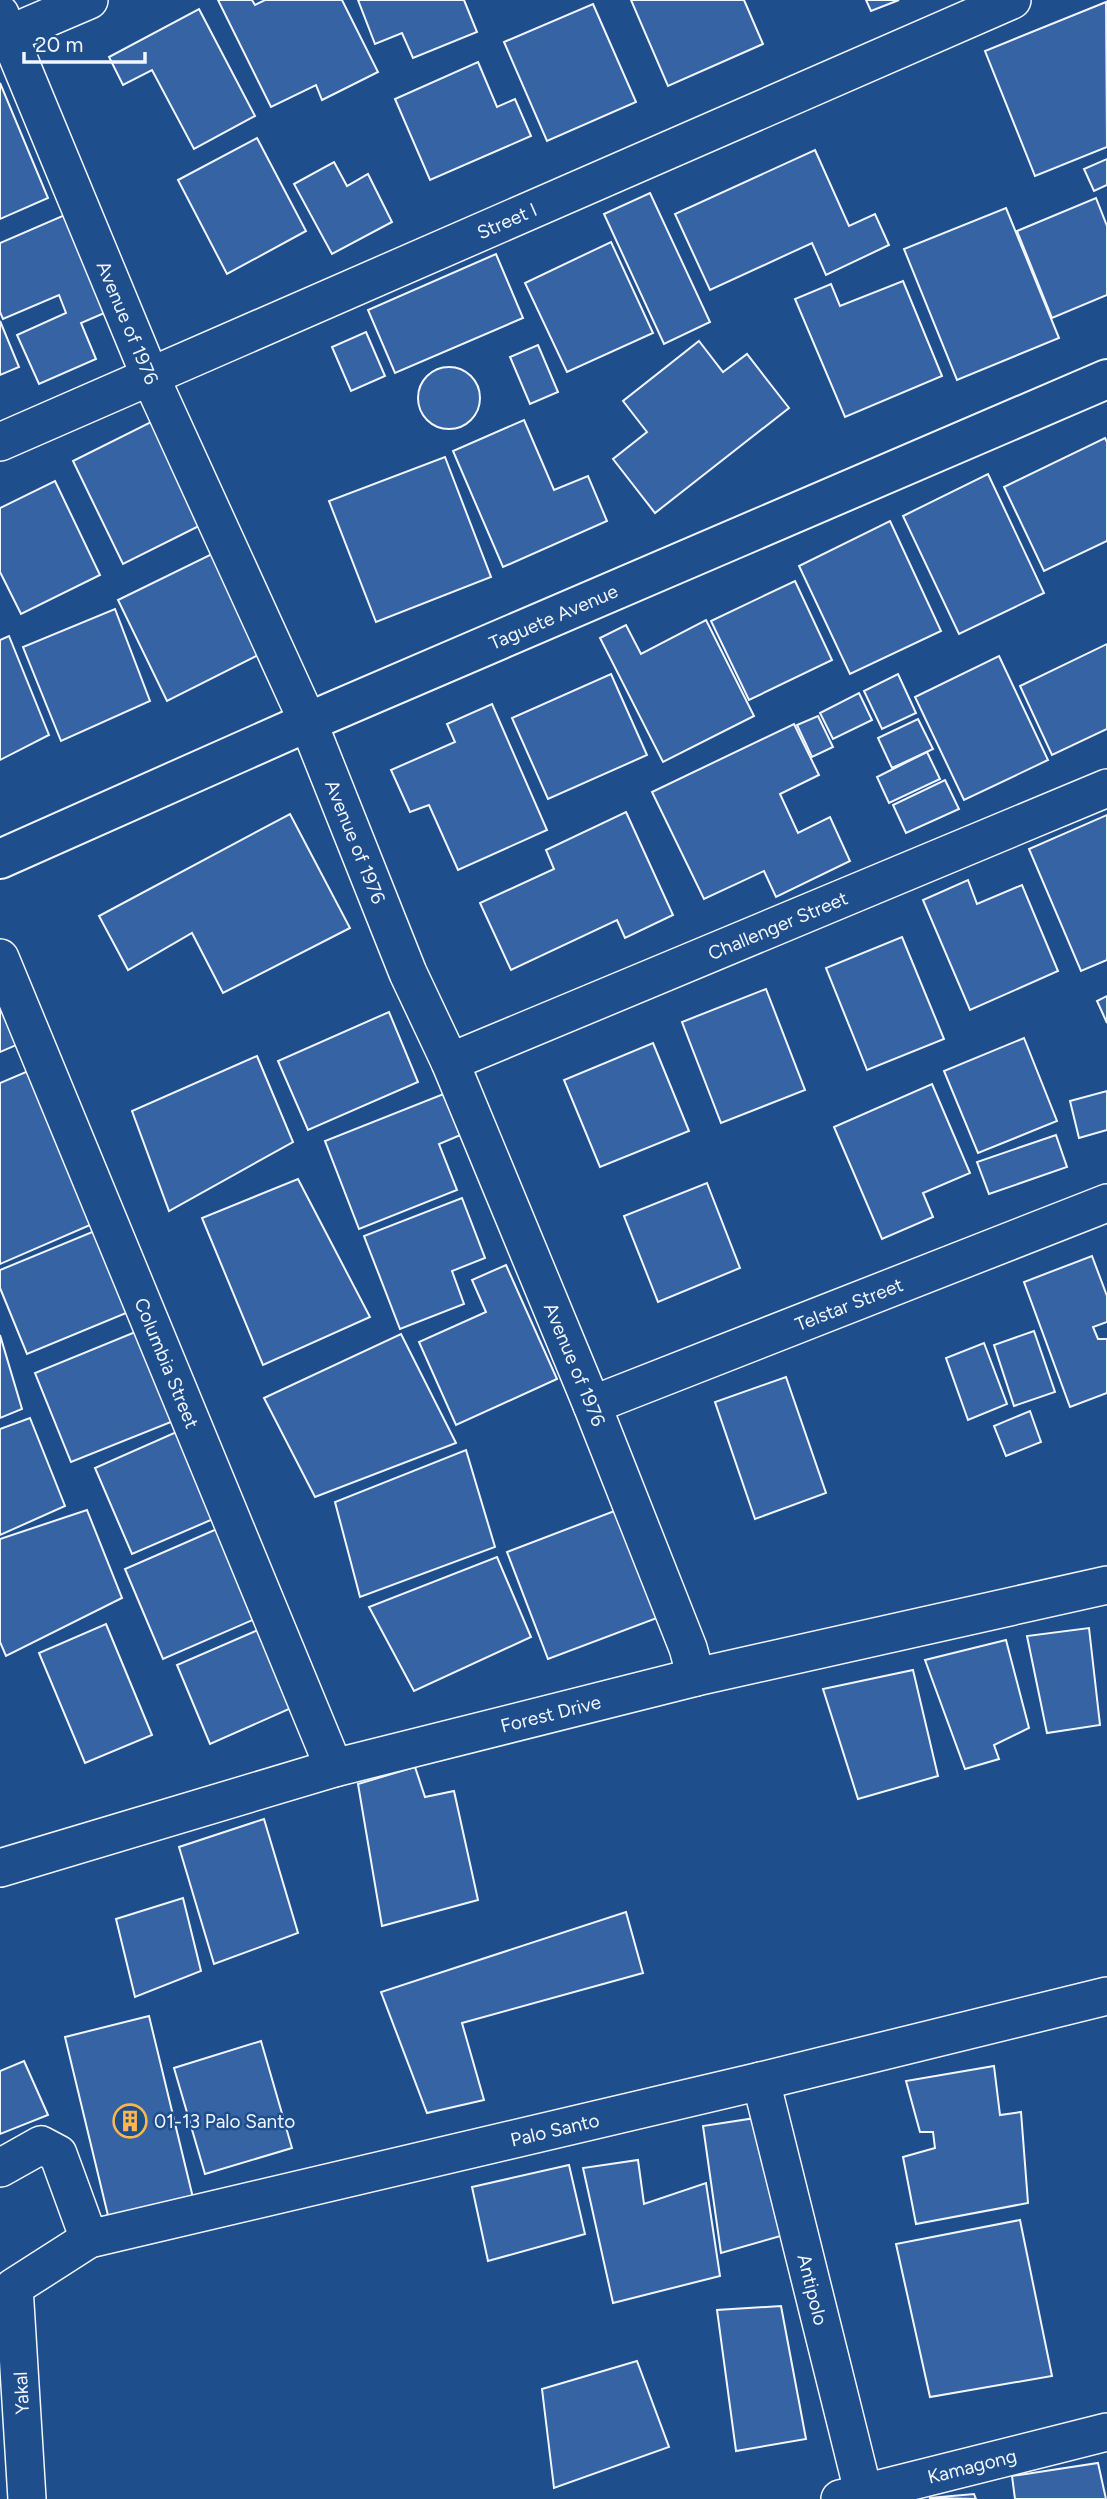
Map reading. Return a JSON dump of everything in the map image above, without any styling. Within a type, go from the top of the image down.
[{"type":"street","points":[[3,29],[89,0]]},
{"type":"street","name":"Street I","points":[[0,442],[1012,0]]},
{"type":"street","name":"Avenue of 1976","points":[[3,29],[150,376],[308,722],[408,973],[450,1062],[592,1405],[688,1648],[696,1677]]},
{"type":"street","name":"Taguete Avenue","points":[[0,859],[308,722],[1107,379]]},
{"type":"street","name":"Challenger Street","points":[[450,1062],[1107,788]]},
{"type":"street","name":"Columbia Street","points":[[0,958],[334,1768]]},
{"type":"street","name":"Telstar Street","points":[[592,1405],[1107,1203]]},
{"type":"street","name":"Forest Drive","points":[[0,1868],[334,1768],[696,1677],[1107,1585]]},
{"type":"street","name":"Palo Santo","points":[[14,2287],[89,2239],[761,2081],[1107,1996]]},
{"type":"street","name":"Antipolo","points":[[761,2081],[856,2497]]},
{"type":"street","points":[[0,2168],[41,2145],[58,2154],[89,2239]]},
{"type":"street","name":"Yakal","points":[[14,2287],[27,2499]]},
{"type":"street","name":"Kamagong","points":[[856,2497],[1107,2432]]},
{"type":"building","points":[[218,0],[252,0],[255,5],[265,0],[342,0],[378,72],[322,100],[316,85],[271,107]]},
{"type":"building","points":[[358,0],[464,0],[477,32],[413,58],[402,33],[375,44]]},
{"type":"building","points":[[631,0],[744,0],[763,44],[668,86]]},
{"type":"building","points":[[866,0],[899,0],[871,11]]},
{"type":"building","points":[[1106,2],[1107,147],[1035,176],[985,51]]},
{"type":"building","points":[[593,4],[636,102],[547,141],[504,42]]},
{"type":"building","points":[[199,9],[255,116],[194,149],[152,70],[123,85],[109,57]]},
{"type":"building","points":[[478,62],[497,107],[515,99],[531,136],[430,180],[395,99]]},
{"type":"building","points":[[0,83],[48,198],[0,219]]},
{"type":"building","points":[[257,138],[306,231],[227,274],[178,180]]},
{"type":"building","points":[[815,150],[849,226],[875,214],[889,245],[826,275],[812,243],[710,290],[675,214]]},
{"type":"building","points":[[1107,159],[1107,185],[1094,191],[1084,169]]},
{"type":"building","points":[[334,162],[347,186],[368,174],[392,222],[332,254],[294,184]]},
{"type":"building","points":[[650,193],[710,322],[664,344],[604,214]]},
{"type":"building","points":[[1096,198],[1107,226],[1107,295],[1052,318],[1017,231]]},
{"type":"building","points":[[1006,208],[1059,338],[957,380],[904,249]]},
{"type":"building","points":[[74,211],[116,308],[81,323],[96,359],[39,384],[17,335],[66,313],[59,295],[3,319],[0,312],[0,243]]},
{"type":"building","points":[[611,242],[653,333],[567,372],[525,283]]},
{"type":"building","points":[[496,254],[523,318],[395,373],[368,310]]},
{"type":"building","points":[[903,281],[942,376],[845,417],[795,299],[831,284],[840,306]]},
{"type":"building","points":[[0,321],[19,367],[0,375]]},
{"type":"building","points":[[366,332],[385,376],[351,391],[332,347]]},
{"type":"building","points":[[699,341],[723,372],[747,354],[789,408],[655,513],[613,459],[647,432],[623,401]]},
{"type":"building","points":[[538,345],[558,392],[530,404],[510,357]]},
{"type":"building","points":[[443,367],[455,367],[471,376],[478,386],[478,410],[471,420],[455,429],[443,429],[432,424],[423,415],[418,404],[418,392],[423,381],[432,372]]},
{"type":"building","points":[[157,419],[207,522],[123,564],[73,461]]},
{"type":"building","points":[[524,420],[554,490],[588,476],[607,521],[503,567],[453,451]]},
{"type":"building","points":[[1105,438],[1107,541],[1044,571],[1004,487]]},
{"type":"building","points":[[445,457],[491,577],[376,622],[329,501]]},
{"type":"building","points":[[988,474],[1044,593],[959,634],[903,516]]},
{"type":"building","points":[[55,481],[100,575],[21,614],[0,572],[0,508]]},
{"type":"building","points":[[890,521],[941,631],[850,674],[799,566]]},
{"type":"building","points":[[218,551],[266,651],[167,701],[118,600]]},
{"type":"building","points":[[795,581],[832,660],[749,700],[711,621]]},
{"type":"building","points":[[115,609],[150,701],[61,741],[23,647]]},
{"type":"building","points":[[706,620],[754,716],[663,762],[600,638],[626,625],[641,654]]},
{"type":"building","points":[[9,636],[49,735],[0,760],[0,640]]},
{"type":"building","points":[[1107,644],[1107,729],[1052,755],[1020,686]]},
{"type":"building","points":[[999,656],[1048,760],[964,800],[915,697]]},
{"type":"building","points":[[611,674],[647,755],[548,799],[512,718]]},
{"type":"building","points":[[898,674],[916,713],[882,729],[864,691]]},
{"type":"building","points":[[859,693],[872,720],[833,739],[820,713]]},
{"type":"building","points":[[492,704],[547,830],[458,870],[429,805],[410,812],[391,770],[455,742],[447,724]]},
{"type":"building","points":[[818,716],[833,747],[812,757],[797,725]]},
{"type":"building","points":[[918,719],[933,749],[892,768],[878,738]]},
{"type":"building","points":[[794,724],[819,775],[780,794],[798,833],[830,817],[850,861],[776,897],[764,871],[704,899],[652,792]]},
{"type":"building","points":[[927,752],[940,779],[889,803],[877,777]]},
{"type":"building","points":[[945,780],[959,809],[906,833],[893,805]]},
{"type":"building","points":[[626,812],[673,915],[625,938],[617,920],[511,970],[480,903],[554,869],[546,850]]},
{"type":"building","points":[[290,814],[350,928],[223,993],[192,933],[128,970],[99,916]]},
{"type":"building","points":[[1107,815],[1107,960],[1081,971],[1029,849]]},
{"type":"building","points":[[968,880],[977,904],[1022,885],[1058,971],[970,1010],[923,900]]},
{"type":"building","points":[[902,937],[944,1039],[867,1070],[826,968]]},
{"type":"building","points":[[0,977],[28,1040],[0,1052]]},
{"type":"building","points":[[766,989],[805,1090],[721,1123],[682,1022]]},
{"type":"building","points":[[1107,996],[1107,1023],[1097,1001]]},
{"type":"building","points":[[389,1012],[418,1082],[308,1130],[278,1061]]},
{"type":"building","points":[[1024,1038],[1057,1121],[978,1153],[944,1071]]},
{"type":"building","points":[[653,1043],[689,1131],[600,1167],[564,1080]]},
{"type":"building","points":[[257,1056],[293,1142],[169,1211],[132,1111]]},
{"type":"building","points":[[40,1066],[104,1219],[0,1264],[0,1083]]},
{"type":"building","points":[[932,1084],[970,1173],[923,1193],[933,1217],[882,1239],[834,1127]]},
{"type":"building","points":[[1107,1091],[1107,1130],[1079,1138],[1070,1101]]},
{"type":"building","points":[[446,1093],[463,1134],[439,1144],[457,1190],[359,1229],[325,1141]]},
{"type":"building","points":[[1056,1135],[1067,1167],[989,1194],[977,1162]]},
{"type":"building","points":[[298,1179],[370,1317],[263,1365],[202,1218]]},
{"type":"building","points":[[707,1183],[740,1268],[658,1302],[624,1216]]},
{"type":"building","points":[[462,1198],[485,1258],[452,1271],[464,1304],[400,1329],[364,1236]]},
{"type":"building","points":[[97,1230],[131,1311],[27,1354],[0,1288],[0,1270]]},
{"type":"building","points":[[1092,1256],[1107,1296],[1107,1322],[1093,1327],[1098,1339],[1107,1339],[1107,1393],[1070,1407],[1024,1282]]},
{"type":"building","points":[[506,1265],[557,1379],[456,1425],[419,1342],[486,1312],[472,1280]]},
{"type":"building","points":[[145,1328],[181,1418],[71,1462],[35,1373]]},
{"type":"building","points":[[1034,1331],[1055,1392],[1014,1406],[994,1345]]},
{"type":"building","points":[[401,1334],[456,1443],[315,1497],[264,1398]]},
{"type":"building","points":[[0,1335],[22,1409],[0,1418]]},
{"type":"building","points":[[984,1343],[1007,1404],[968,1420],[946,1358]]},
{"type":"building","points":[[786,1377],[826,1493],[755,1519],[715,1402]]},
{"type":"building","points":[[1030,1411],[1041,1442],[1006,1456],[994,1426]]},
{"type":"building","points":[[30,1418],[65,1506],[0,1535],[0,1429]]},
{"type":"building","points":[[190,1426],[227,1513],[132,1554],[95,1468]]},
{"type":"building","points":[[466,1450],[495,1547],[360,1597],[335,1502]]},
{"type":"building","points":[[87,1510],[122,1598],[6,1656],[0,1642],[0,1539]]},
{"type":"building","points":[[617,1510],[657,1618],[548,1659],[507,1552]]},
{"type":"building","points":[[226,1525],[264,1615],[163,1659],[125,1569]]},
{"type":"building","points":[[497,1557],[531,1637],[414,1691],[369,1607]]},
{"type":"building","points":[[106,1624],[152,1735],[85,1763],[39,1653]]},
{"type":"building","points":[[265,1627],[298,1705],[210,1744],[177,1665]]},
{"type":"building","points":[[1089,1628],[1100,1725],[1047,1733],[1027,1636]]},
{"type":"building","points":[[1006,1640],[1029,1728],[994,1745],[999,1759],[965,1769],[925,1660]]},
{"type":"building","points":[[913,1670],[938,1776],[858,1799],[823,1689]]},
{"type":"building","points":[[415,1767],[425,1797],[454,1791],[478,1900],[382,1926],[358,1784]]},
{"type":"building","points":[[264,1819],[298,1933],[214,1964],[179,1847]]},
{"type":"building","points":[[183,1898],[201,1971],[135,1997],[116,1919]]},
{"type":"building","points":[[626,1912],[643,1973],[462,2023],[484,2100],[427,2113],[381,1992]]},
{"type":"building","name":"01-13 Palo Santo","points":[[149,2016],[195,2206],[111,2228],[65,2037]]},
{"type":"building","points":[[261,2041],[292,2148],[205,2174],[174,2068]]},
{"type":"building","points":[[24,2061],[48,2115],[0,2134],[0,2071]]},
{"type":"building","points":[[994,2066],[1000,2115],[1021,2112],[1028,2203],[916,2224],[903,2157],[935,2148],[933,2132],[920,2132],[906,2081]]},
{"type":"building","points":[[768,2116],[791,2233],[721,2253],[703,2126]]},
{"type":"building","points":[[638,2160],[644,2204],[706,2183],[720,2276],[613,2303],[583,2168]]},
{"type":"building","points":[[569,2165],[585,2234],[488,2261],[472,2187]]},
{"type":"building","points":[[1020,2220],[1052,2376],[930,2397],[896,2244]]},
{"type":"building","points":[[781,2306],[806,2439],[736,2451],[717,2310]]},
{"type":"building","points":[[637,2361],[669,2447],[554,2488],[542,2389]]},
{"type":"building","points":[[1098,2463],[1106,2499],[1015,2499],[1012,2476]]},
{"type":"building","points":[[974,2494],[976,2499],[929,2498]]},
{"type":"place","name":"01-13 Palo Santo","points":[[130,2121]]}]
